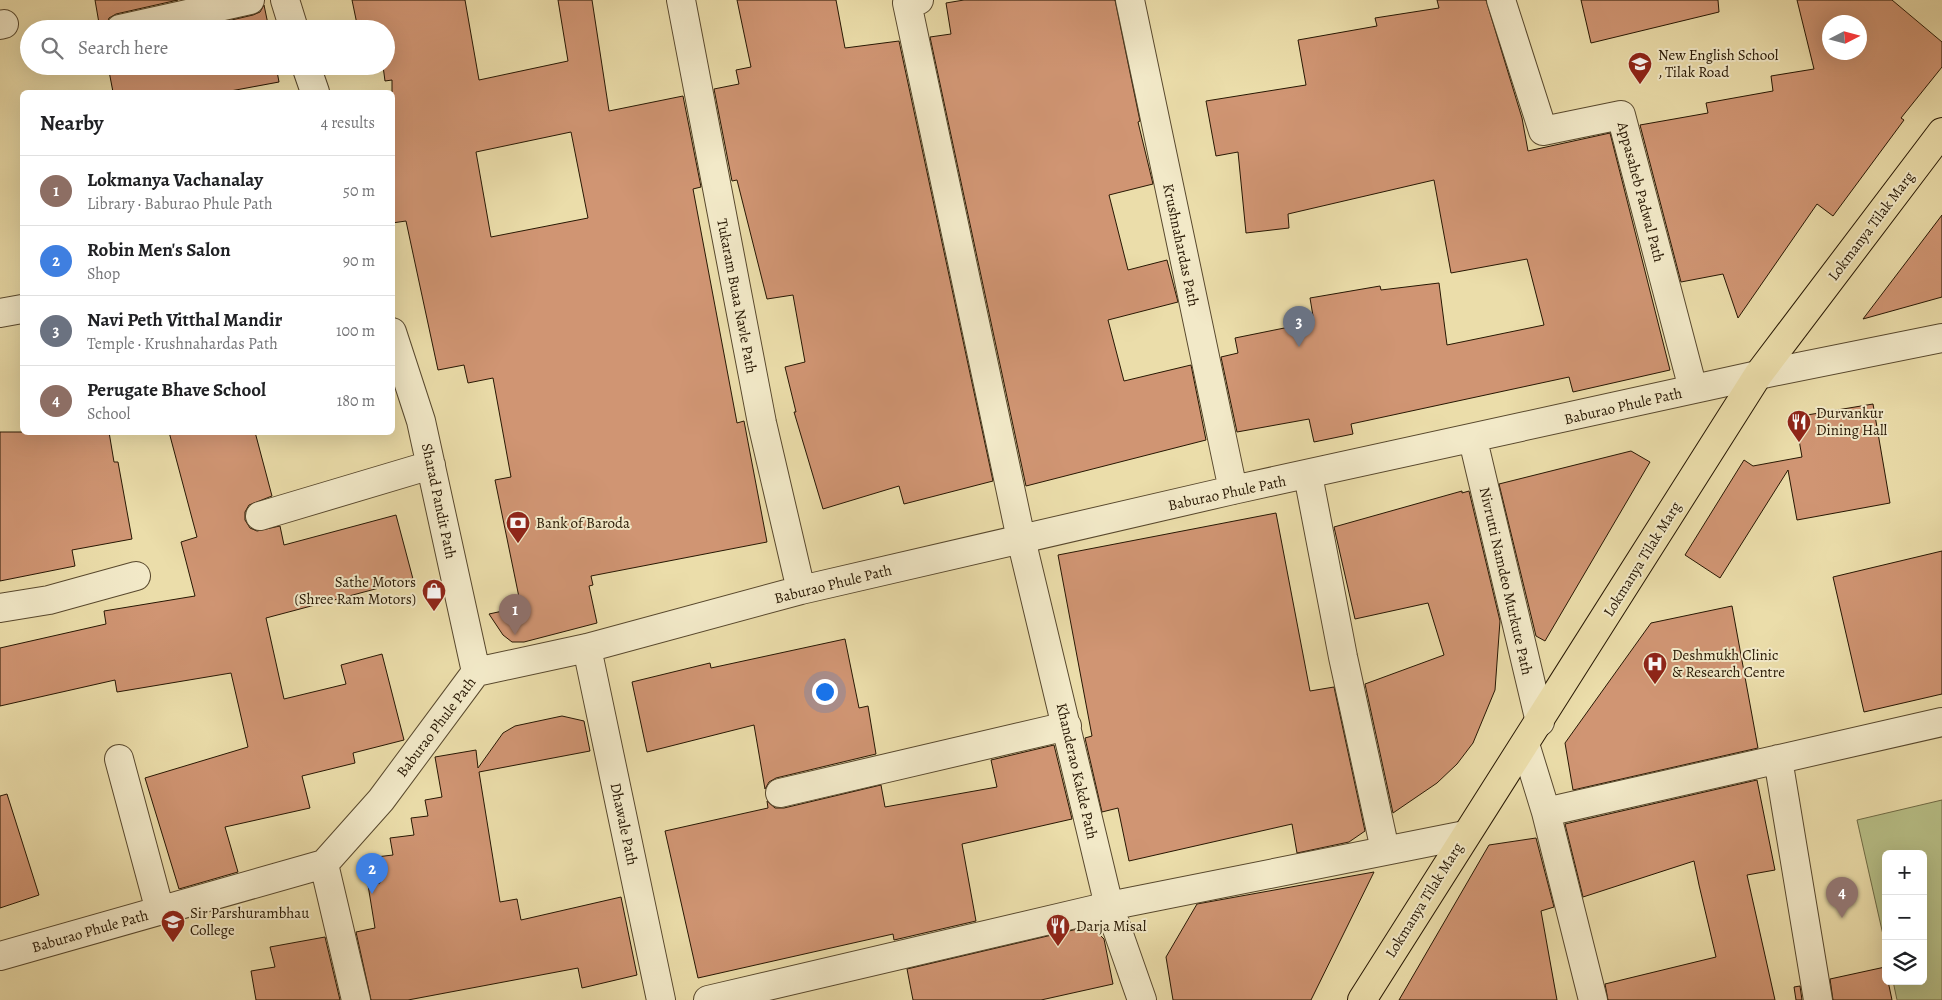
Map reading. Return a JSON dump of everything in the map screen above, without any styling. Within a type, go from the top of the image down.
[{"type":"main road","name":"Lokmanya Tilak Marg","points":[[1362,1000],[1465,834],[1540,722],[1758,375],[1942,132]]},
{"type":"street","points":[[160,20],[250,0]]},
{"type":"street","points":[[285,0],[291,20]]},
{"type":"street","name":"Tukaram Buaa Navle Path","points":[[681,0],[762,423],[801,590]]},
{"type":"street","name":"Khanderao Kakde Path","points":[[920,0],[907,3],[1022,539],[1109,906],[1142,1000]]},
{"type":"street","name":"Krushnahardas Path","points":[[1130,0],[1232,490]]},
{"type":"street","name":"Appasaheb Padwal Path","points":[[1501,0],[1543,131],[1621,115],[1693,390]]},
{"type":"street","points":[[0,313],[20,309]]},
{"type":"street","name":"Baburao Phule Path","points":[[0,956],[324,864],[381,800],[476,672],[587,648],[801,590],[1232,490],[1473,440],[1758,375],[1942,338]]},
{"type":"street","name":"Sharad Pandit Path","points":[[395,341],[421,421],[476,672]]},
{"type":"street","name":"Nivrutti Namdeo Murkute Path","points":[[1473,440],[1540,722]]},
{"type":"street","points":[[260,516],[431,465]]},
{"type":"street","points":[[1308,475],[1343,657],[1385,850]]},
{"type":"street","points":[[0,608],[49,600],[136,576]]},
{"type":"street","name":"Dhawale Path","points":[[587,648],[661,1000]]},
{"type":"street","points":[[1546,812],[1942,722]]},
{"type":"street","points":[[780,793],[1067,726]]},
{"type":"street","points":[[1525,744],[1546,812],[1593,1000]]},
{"type":"street","points":[[119,759],[160,911]]},
{"type":"street","points":[[1778,760],[1818,1000]]},
{"type":"street","points":[[708,1000],[1109,906],[1465,834]]},
{"type":"street","points":[[324,864],[356,1000]]},
{"type":"green space","points":[[1942,800],[1942,1000],[1897,1000],[1894,985],[1927,985],[1927,850],[1882,850],[1882,930],[1857,820]]},
{"type":"building","points":[[95,0],[178,0],[116,14],[108,20],[98,20]]},
{"type":"building","points":[[352,0],[465,0],[479,80],[568,61],[558,0],[592,0],[609,111],[683,96],[701,187],[693,189],[737,423],[744,421],[767,542],[591,576],[593,585],[589,586],[597,623],[524,642],[512,642],[503,635],[489,614],[521,607],[495,480],[511,477],[493,378],[468,383],[464,365],[438,370],[406,221],[395,223],[395,90],[392,90],[392,80],[385,81],[384,75],[395,75],[395,20],[356,20]],"holes":[[[571,132],[588,218],[491,237],[476,152]]]},
{"type":"building","points":[[737,0],[836,0],[845,48],[899,41],[993,481],[904,504],[899,486],[823,509],[794,412],[796,412],[785,367],[805,362],[793,295],[767,299],[737,180],[732,181],[714,89],[739,84],[736,70],[751,67]]},
{"type":"building","points":[[964,0],[1115,0],[1140,121],[1138,122],[1153,184],[1109,195],[1128,270],[1167,260],[1178,302],[1108,320],[1124,381],[1191,365],[1206,440],[1026,486],[930,37],[951,34],[946,3]]},
{"type":"building","points":[[1437,0],[1486,0],[1522,118],[1528,151],[1610,133],[1670,370],[1573,392],[1569,377],[1351,424],[1353,434],[1314,442],[1309,419],[1237,432],[1221,357],[1238,353],[1235,338],[1314,322],[1310,298],[1380,286],[1381,290],[1439,283],[1447,345],[1544,325],[1527,259],[1451,273],[1434,180],[1288,214],[1289,228],[1246,233],[1238,152],[1216,156],[1206,101],[1306,85],[1298,40],[1377,26],[1375,18],[1439,8]]},
{"type":"building","points":[[1581,0],[1718,0],[1719,12],[1591,43]]},
{"type":"building","points":[[1797,0],[1892,0],[1942,42],[1942,67],[1901,118],[1904,120],[1833,216],[1817,204],[1738,318],[1723,274],[1681,282],[1640,125],[1708,113],[1706,103],[1773,91],[1771,76],[1814,69]]},
{"type":"building","points":[[264,5],[267,20],[232,20],[253,15],[260,12]]},
{"type":"building","points":[[110,75],[278,75],[279,82],[236,90],[113,90]]},
{"type":"building","points":[[1942,215],[1942,297],[1863,319]]},
{"type":"building","points":[[1873,404],[1890,503],[1797,520],[1788,470],[1720,578],[1685,555],[1744,460],[1753,466],[1802,457],[1795,417]]},
{"type":"building","points":[[0,432],[20,432],[20,435],[110,435],[114,462],[118,462],[132,539],[72,550],[75,566],[0,581]]},
{"type":"building","points":[[170,435],[256,435],[272,496],[249,505],[245,512],[245,520],[250,528],[257,531],[280,526],[284,545],[396,515],[413,579],[266,618],[284,699],[346,684],[341,665],[382,654],[404,740],[353,753],[355,763],[302,776],[310,808],[225,827],[238,872],[179,889],[145,778],[248,747],[231,673],[117,692],[115,680],[0,706],[0,648],[106,624],[104,611],[195,596],[181,542],[197,537]]},
{"type":"building","points":[[1631,451],[1650,462],[1545,641],[1536,636],[1499,484]]},
{"type":"building","points":[[1462,491],[1462,493],[1469,491],[1500,621],[1495,690],[1473,743],[1457,764],[1437,783],[1393,813],[1365,684],[1444,655],[1428,603],[1355,619],[1334,527]]},
{"type":"building","points":[[1276,513],[1310,691],[1334,687],[1365,831],[1349,842],[1297,853],[1292,824],[1129,861],[1118,808],[1102,812],[1085,738],[1092,736],[1058,555]]},
{"type":"building","points":[[1942,551],[1942,694],[1864,712],[1833,577]]},
{"type":"building","points":[[1732,606],[1758,748],[1573,790],[1565,743],[1651,623]]},
{"type":"building","points":[[845,639],[859,708],[868,706],[876,754],[776,778],[769,782],[765,789],[754,725],[647,752],[632,682],[710,663],[711,668]]},
{"type":"building","points":[[562,716],[584,721],[590,751],[479,772],[500,902],[517,899],[521,920],[621,897],[637,975],[582,988],[578,968],[408,1000],[371,1000],[356,932],[375,928],[368,885],[380,883],[376,857],[393,855],[390,838],[414,835],[411,818],[428,816],[425,800],[442,797],[435,757],[476,750],[478,768],[503,733],[515,726]]},
{"type":"building","points":[[1054,745],[1072,819],[962,844],[976,921],[894,940],[893,934],[698,978],[665,831],[768,808],[767,801],[775,808],[784,808],[881,785],[885,807],[997,787],[991,760]]},
{"type":"building","points":[[1757,780],[1775,870],[1747,875],[1775,1000],[1608,1000],[1605,984],[1716,957],[1694,861],[1583,897],[1565,824]]},
{"type":"building","points":[[7,794],[39,895],[0,908],[0,796]]},
{"type":"building","points":[[1536,838],[1554,907],[1541,911],[1557,1000],[1399,1000],[1489,845]]},
{"type":"building","points":[[1374,872],[1311,1000],[1173,1000],[1166,957],[1197,904]]},
{"type":"building","points":[[1086,927],[1095,930],[1104,939],[1113,984],[1041,1000],[913,1000],[907,969]]},
{"type":"building","points":[[325,937],[340,1000],[256,1000],[251,971],[275,967],[270,947]]},
{"type":"building","points":[[1882,968],[1882,985],[1889,985],[1892,1000],[1833,1000],[1830,979]]},
{"type":"building","points":[[1800,986],[1802,1000],[1796,1000],[1794,987]]},
{"type":"place","name":"New English School , Tilak Road","points":[[1640,85]]},
{"type":"place","name":"Navi Peth Vitthal Mandir","points":[[1299,347]]},
{"type":"place","name":"Durvankur Dining Hall","points":[[1799,443]]},
{"type":"place","name":"Bank of Baroda","points":[[518,544]]},
{"type":"place","name":"Sathe Motors (Shree Ram Motors)","points":[[434,612]]},
{"type":"place","name":"Lokmanya Vachanalay","points":[[515,635]]},
{"type":"place","name":"Deshmukh Clinic & Research Centre","points":[[1655,685]]},
{"type":"place","name":"Robin Men's Salon","points":[[372,894]]},
{"type":"place","name":"Perugate Bhave School","points":[[1842,918]]},
{"type":"place","name":"Sir Parshurambhau College","points":[[173,943]]},
{"type":"place","name":"Darja Misal","points":[[1058,947]]}]
